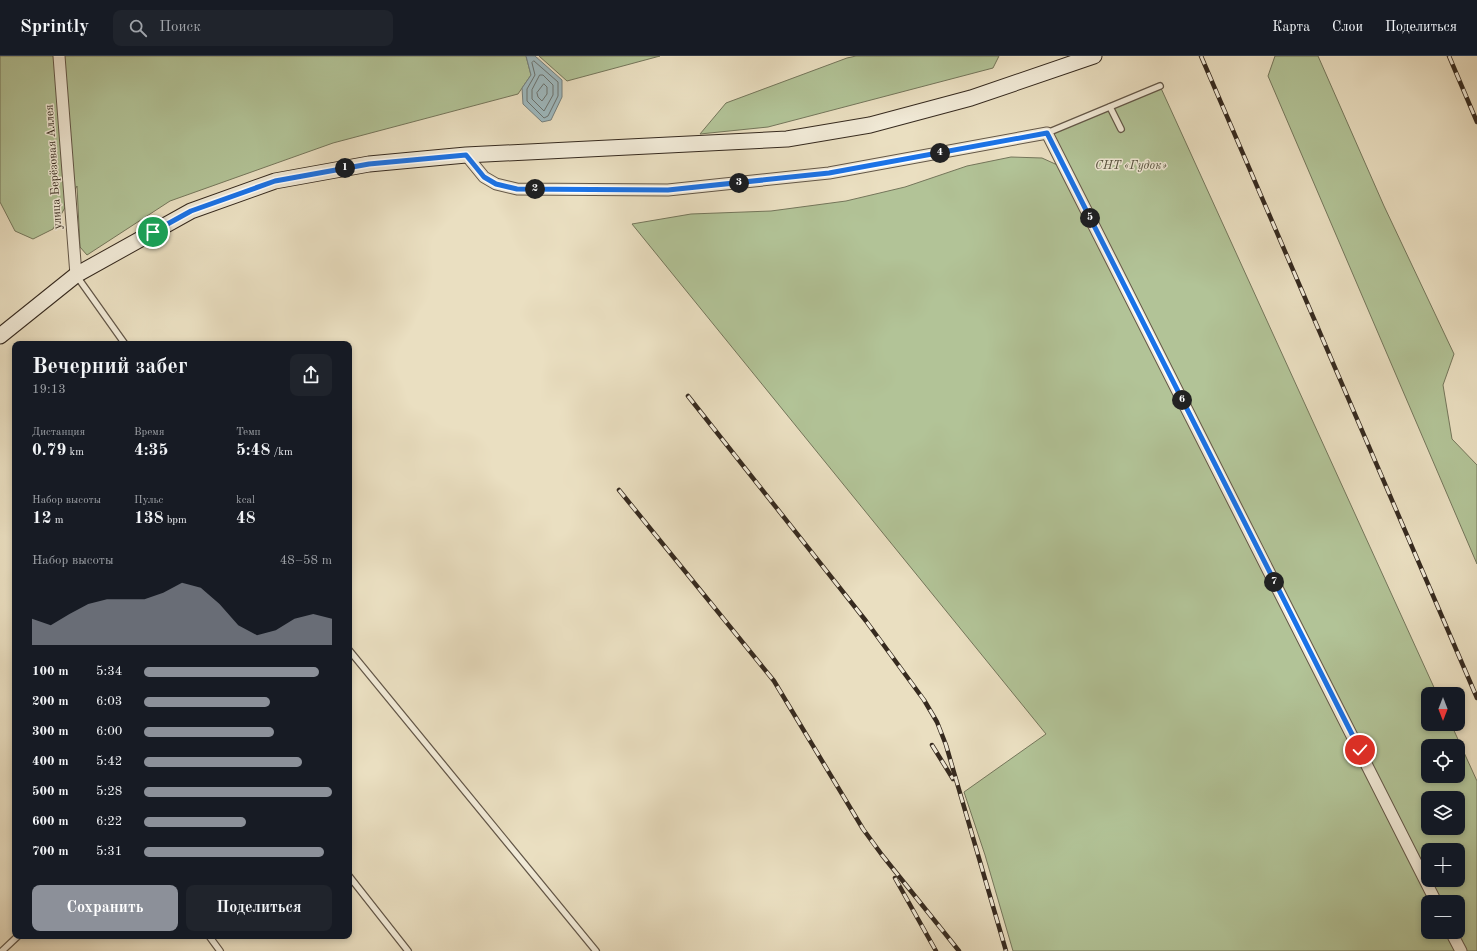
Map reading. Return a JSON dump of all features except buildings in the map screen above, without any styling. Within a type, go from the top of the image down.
[{"type":"street","name":"улица Берёзовая Аллея","points":[[59,56],[76,275]]},
{"type":"street","points":[[0,336],[76,275],[191,211],[275,181],[369,164],[466,155],[787,139],[870,126],[971,98],[1094,56]]},
{"type":"street","points":[[466,155],[484,177],[496,184],[517,189],[668,190],[829,173],[1047,133],[1432,895]]},
{"type":"street","points":[[1455,939],[1461,951]]},
{"type":"lane","points":[[1047,133],[1160,86]]},
{"type":"lane","points":[[1110,107],[1121,129]]},
{"type":"lane","points":[[76,275],[123,341]]},
{"type":"lane","points":[[352,654],[596,951]]},
{"type":"lane","points":[[352,880],[408,951]]},
{"type":"lane","points":[[2,951],[15,939]]},
{"type":"lane","points":[[211,939],[220,951]]},
{"type":"green space","points":[[0,56],[526,56],[531,75],[518,94],[333,143],[170,201],[87,255],[80,247],[77,186],[53,229],[33,239],[15,231],[0,202]]},
{"type":"green space","points":[[539,56],[660,56],[567,81]]},
{"type":"green space","points":[[856,56],[999,56],[993,68],[768,127],[700,134],[726,103]]},
{"type":"green space","points":[[1275,56],[1318,56],[1384,206],[1454,354],[1443,385],[1452,439],[1477,465],[1477,564],[1268,76]]},
{"type":"green space","name":"СНТ «Гудок»","points":[[1160,86],[1434,687],[1421,687],[1421,731],[1454,731],[1458,739],[1421,739],[1421,783],[1465,783],[1465,755],[1477,781],[1477,951],[1013,951],[985,855],[964,792],[1046,734],[632,224],[691,214],[771,211],[846,201],[905,187],[967,166],[1011,157],[1042,158],[1064,168],[1047,133]]},
{"type":"water","points":[[526,56],[535,56],[562,80],[562,97],[551,120],[542,122],[523,104],[522,88],[531,75]]},
{"type":"railway","points":[[1201,56],[1477,698]]},
{"type":"railway","points":[[1449,56],[1477,122]]},
{"type":"railway","points":[[688,396],[866,621],[924,700],[937,722],[946,745],[1006,951]]},
{"type":"railway","points":[[619,490],[774,681],[863,829],[959,951]]},
{"type":"railway","points":[[932,745],[953,779]]},
{"type":"railway","points":[[895,878],[936,951]]},
{"type":"route","points":[[153,232],[191,211],[275,181],[369,164],[466,155],[484,177],[496,184],[517,189],[668,190],[829,173],[1047,133],[1360,750]]}]
